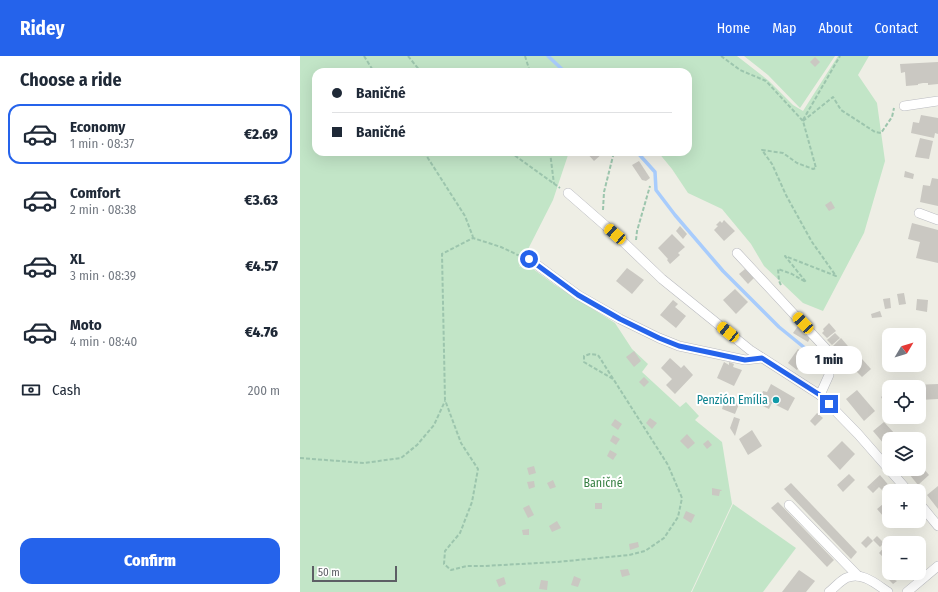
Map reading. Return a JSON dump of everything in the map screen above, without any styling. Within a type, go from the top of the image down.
[{"type":"street","points":[[904,106],[938,101]]},
{"type":"street","points":[[568,194],[603,223],[662,279],[750,350],[820,395],[858,434],[902,484]]},
{"type":"street","points":[[918,214],[938,220]]},
{"type":"street","points":[[737,253],[828,350],[829,375],[820,395]]},
{"type":"street","points":[[529,259],[578,295],[620,319],[659,338],[679,346],[745,360],[762,358]]},
{"type":"street","points":[[789,505],[858,576]]},
{"type":"street","points":[[926,512],[938,526]]},
{"type":"street","points":[[907,592],[938,566]]},
{"type":"street","points":[[829,592],[846,578],[858,576],[872,580],[888,592]]},
{"type":"path","points":[[364,56],[372,68]]},
{"type":"path","points":[[408,56],[418,68]]},
{"type":"path","points":[[525,56],[529,68]]},
{"type":"path","points":[[721,56],[740,70],[766,81],[803,121],[816,168],[813,169],[797,163],[783,153],[762,150],[772,164],[786,195],[812,242],[836,276],[785,256],[806,282],[792,274],[778,269],[779,281],[786,295],[782,300]]},
{"type":"path","points":[[803,121],[840,56]]},
{"type":"path","points":[[803,121],[833,97],[841,110],[876,132],[881,133],[892,118],[894,105]]},
{"type":"path","points":[[427,156],[465,216],[473,238]]},
{"type":"path","points":[[516,156],[568,194]]},
{"type":"path","points":[[550,156],[554,184]]},
{"type":"path","points":[[603,223],[604,192],[613,156]]},
{"type":"path","points":[[636,254],[637,231],[650,186]]},
{"type":"path","points":[[529,259],[501,247],[473,238],[442,254],[445,400],[461,443],[478,468],[472,502],[460,532],[445,551],[444,564],[451,570],[467,566],[549,563],[629,555],[645,551],[664,538],[678,518],[682,498],[668,465],[598,355],[590,354],[584,356],[584,362],[612,379]]},
{"type":"path","points":[[300,458],[364,463],[401,458],[417,445],[434,426],[445,400]]},
{"type":"green space","name":"Baničné","points":[[300,56],[737,56],[769,81],[793,105],[803,111],[838,56],[869,56],[858,75],[877,103],[885,161],[864,233],[823,311],[803,303],[764,266],[751,244],[722,209],[688,193],[661,156],[692,156],[692,68],[312,68],[312,156],[568,156],[553,200],[519,267],[525,263],[555,285],[615,323],[632,349],[648,364],[642,372],[680,407],[686,402],[699,416],[695,420],[722,442],[732,504],[691,592],[300,592]]},
{"type":"green space","points":[[744,56],[835,56],[800,108],[768,75]]},
{"type":"green space","points":[[733,504],[796,548],[763,592],[692,592]]},
{"type":"building","points":[[815,57],[820,62],[815,67],[810,62]]},
{"type":"building","points":[[938,62],[938,84],[928,85],[928,83],[923,83],[906,86],[905,72],[901,73],[900,64]]},
{"type":"building","points":[[921,115],[938,118],[938,134],[935,133],[934,138],[911,133],[913,122],[919,123]]},
{"type":"building","points":[[920,138],[933,141],[929,159],[915,157]]},
{"type":"building","points":[[590,156],[600,156],[594,161]]},
{"type":"building","points":[[639,161],[650,178],[646,181],[642,180],[632,165]]},
{"type":"building","points":[[905,171],[914,174],[913,179],[904,177]]},
{"type":"building","points":[[932,178],[938,179],[938,206],[920,202],[923,185],[930,186]]},
{"type":"building","points":[[831,201],[835,208],[829,211],[825,205]]},
{"type":"building","points":[[724,220],[735,231],[724,241],[714,230],[720,221],[722,223]]},
{"type":"building","points":[[912,223],[938,230],[938,263],[916,258],[920,242],[908,239]]},
{"type":"building","points":[[680,226],[687,234],[683,239],[676,231]]},
{"type":"building","points":[[672,234],[685,247],[678,253],[680,255],[670,264],[667,260],[668,259],[658,248]]},
{"type":"building","points":[[627,268],[644,280],[632,294],[616,281]]},
{"type":"building","points":[[745,269],[754,278],[748,284],[739,274]]},
{"type":"building","points":[[735,289],[748,302],[736,314],[723,300]]},
{"type":"building","points":[[904,293],[906,304],[899,305],[897,294]]},
{"type":"building","points":[[890,298],[891,308],[885,309],[883,299]]},
{"type":"building","points":[[917,299],[928,300],[927,312],[916,310]]},
{"type":"building","points":[[673,300],[678,304],[675,307],[686,316],[676,328],[660,315]]},
{"type":"building","points":[[880,311],[882,317],[872,318],[871,314]]},
{"type":"building","points":[[829,323],[836,331],[827,338],[822,333],[824,331],[823,329]]},
{"type":"building","points":[[798,326],[805,331],[803,333],[810,338],[808,342],[793,333]]},
{"type":"building","points":[[835,333],[840,338],[832,345],[827,340]]},
{"type":"building","points":[[841,338],[860,360],[852,367],[833,346]]},
{"type":"building","points":[[798,349],[810,358],[803,367],[801,365],[797,370],[788,363]]},
{"type":"building","points":[[634,351],[641,361],[634,367],[626,357]]},
{"type":"building","points":[[670,358],[681,368],[684,365],[693,375],[675,394],[666,385],[672,379],[661,368]]},
{"type":"building","points":[[862,359],[871,369],[862,377],[853,368]]},
{"type":"building","points":[[724,362],[729,365],[729,362],[734,364],[733,367],[742,370],[734,386],[717,378]]},
{"type":"building","points":[[644,377],[649,382],[644,387],[639,382]]},
{"type":"building","name":"Penzión Emília","points":[[771,384],[795,398],[788,411],[772,403],[769,409],[757,403],[763,391],[767,392]]},
{"type":"building","points":[[926,384],[938,384],[938,399],[926,400]]},
{"type":"building","points":[[857,390],[875,411],[864,421],[846,399]]},
{"type":"building","points":[[725,399],[739,404],[735,414],[722,409]]},
{"type":"building","points":[[817,413],[823,418],[815,426],[810,421]]},
{"type":"building","points":[[734,417],[740,419],[735,436],[730,428]]},
{"type":"building","points":[[650,418],[657,423],[652,429],[646,423]]},
{"type":"building","points":[[615,419],[622,424],[618,430],[611,425]]},
{"type":"building","points":[[882,424],[886,424],[893,432],[882,432],[882,442],[873,431]]},
{"type":"building","points":[[752,430],[762,446],[748,455],[739,439]]},
{"type":"building","points":[[687,434],[695,443],[688,449],[680,441]]},
{"type":"building","points":[[613,435],[620,439],[616,445],[610,441]]},
{"type":"building","points":[[708,440],[712,445],[707,449],[703,444]]},
{"type":"building","points":[[842,441],[855,454],[840,470],[827,456]]},
{"type":"building","points":[[610,450],[617,454],[613,460],[607,456]]},
{"type":"building","points":[[534,466],[536,473],[529,475],[527,468]]},
{"type":"building","points":[[926,471],[929,475],[917,484],[911,476],[926,476]]},
{"type":"building","points":[[849,474],[855,480],[843,492],[837,485]]},
{"type":"building","points":[[880,475],[888,484],[882,484],[882,490],[879,487],[873,493],[867,487]]},
{"type":"building","points":[[553,480],[556,487],[550,489],[547,483]]},
{"type":"building","points":[[534,481],[535,487],[529,489],[527,482]]},
{"type":"building","points":[[791,483],[857,552],[851,559],[784,489]]},
{"type":"building","points":[[938,486],[938,509],[927,495]]},
{"type":"building","points":[[712,488],[722,490],[720,491],[719,496],[712,495]]},
{"type":"building","points":[[778,502],[834,560],[827,567],[771,508]]},
{"type":"building","points":[[595,503],[602,503],[602,509],[595,509]]},
{"type":"building","points":[[529,505],[534,515],[528,518],[523,508]]},
{"type":"building","points":[[882,505],[882,515],[877,509]]},
{"type":"building","points":[[686,511],[695,515],[691,523],[683,518]]},
{"type":"building","points":[[557,521],[561,528],[552,532],[549,526]]},
{"type":"building","points":[[529,529],[529,535],[523,535],[522,530]]},
{"type":"building","points":[[868,536],[873,541],[866,548],[861,543]]},
{"type":"building","points":[[877,536],[882,541],[882,545],[880,547],[873,540]]},
{"type":"building","points":[[638,542],[639,547],[630,550],[629,544]]},
{"type":"building","points":[[628,569],[630,575],[622,577],[620,570]]},
{"type":"building","points":[[799,570],[815,581],[806,592],[782,592]]},
{"type":"building","points":[[574,576],[581,579],[578,587],[571,585]]},
{"type":"building","points":[[504,577],[506,584],[499,587],[496,580]]},
{"type":"building","points":[[541,580],[548,581],[547,590],[539,589]]},
{"type":"building","points":[[889,580],[897,581],[893,584]]},
{"type":"waterway","points":[[548,56],[561,68]]},
{"type":"waterway","points":[[641,156],[655,172],[656,190],[675,215],[723,271],[779,327],[811,353],[819,362]]},
{"type":"place","name":"Penzión Emília","points":[[776,400]]},
{"type":"route","points":[[529,259],[578,295],[620,319],[659,338],[679,346],[745,360],[762,358],[820,395],[829,404]]}]
